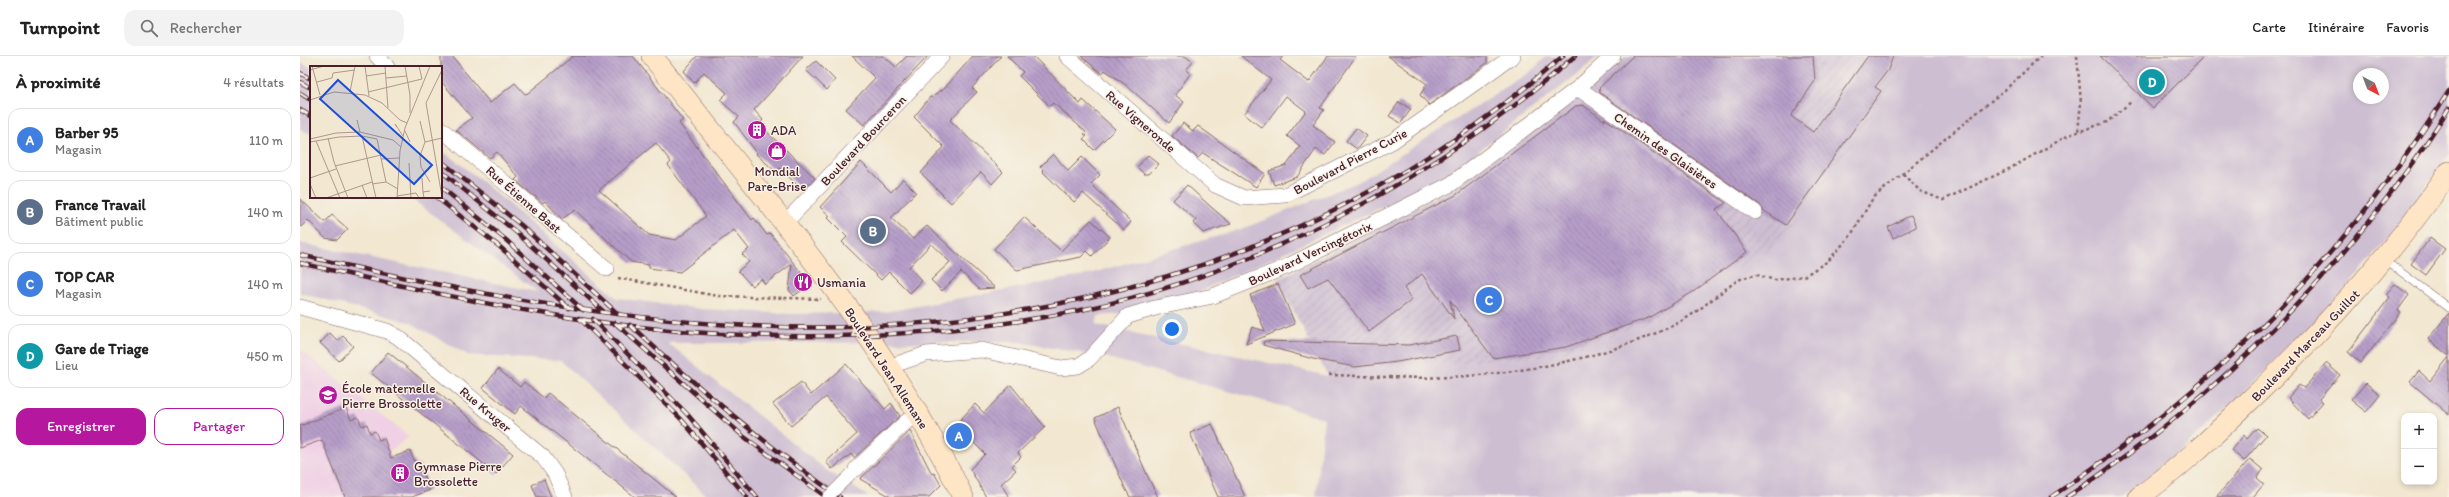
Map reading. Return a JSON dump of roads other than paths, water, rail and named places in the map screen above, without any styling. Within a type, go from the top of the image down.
[{"type":"main road","name":"Boulevard Jean Allemane","points":[[653,56],[839,295],[888,366],[918,414],[947,464],[963,497]]},
{"type":"main road","name":"Boulevard Marceau Guillot","points":[[2148,495],[2290,363],[2384,259],[2419,216],[2449,172]]},
{"type":"street","points":[[377,56],[386,66]]},
{"type":"street","name":"Boulevard Bourceron","points":[[784,224],[942,56]]},
{"type":"street","name":"Rue Vigneronde","points":[[1067,56],[1215,185]]},
{"type":"street","name":"Boulevard Vercingétorix","points":[[888,366],[926,354],[982,350],[1061,368],[1078,366],[1089,359],[1128,316],[1155,308],[1213,296],[1286,267],[1444,187],[1578,88],[1612,56]]},
{"type":"street","name":"Boulevard Pierre Curie","points":[[1215,185],[1244,198],[1285,196],[1393,141],[1507,58]]},
{"type":"street","name":"Chemin des Glaisières","points":[[1578,88],[1754,212]]},
{"type":"street","name":"Rue Étienne Bast","points":[[442,130],[607,269]]},
{"type":"street","name":"Rue Kruger","points":[[300,307],[386,331],[398,337],[543,457],[555,474],[565,497]]},
{"type":"street","points":[[828,497],[907,421],[918,414]]},
{"type":"lane","points":[[2384,259],[2449,308]]},
{"type":"railway","points":[[300,255],[455,288],[559,306],[716,324],[832,327],[946,321],[1058,304],[1167,276],[1273,238],[1374,189],[1471,128],[1563,56]]},
{"type":"railway","points":[[300,263],[509,308],[615,324],[721,334],[812,336],[904,333],[996,324],[1042,317],[1086,309],[1153,292],[1219,270],[1283,243],[1346,213],[1407,179],[1466,141],[1522,100],[1575,56]]},
{"type":"railway","points":[[300,73],[310,78]]},
{"type":"railway","points":[[300,82],[310,87]]},
{"type":"railway","points":[[2051,497],[2112,455],[2168,411],[2222,365],[2272,316],[2320,265],[2365,211],[2408,153],[2449,91]]},
{"type":"railway","points":[[300,93],[310,99]]},
{"type":"railway","points":[[2067,497],[2124,458],[2178,416],[2230,371],[2279,323],[2326,273],[2370,220],[2411,165],[2449,108]]},
{"type":"railway","points":[[300,110],[310,115]]},
{"type":"railway","points":[[442,162],[521,225],[618,314]]},
{"type":"railway","points":[[442,172],[516,232],[604,312]]},
{"type":"railway","points":[[442,188],[506,240],[583,310]]},
{"type":"railway","points":[[437,198],[500,247],[569,308]]},
{"type":"railway","points":[[579,318],[681,419],[747,497]]},
{"type":"railway","points":[[593,319],[687,414],[757,497]]},
{"type":"railway","points":[[615,323],[743,436],[826,497]]},
{"type":"railway","points":[[630,325],[732,415],[785,457],[840,497]]},
{"type":"place","name":"Gare de Triage","points":[[2152,82]]},
{"type":"place","name":"ADA","points":[[757,130]]},
{"type":"place","name":"Mondial Pare-Brise","points":[[777,151]]},
{"type":"place","name":"France Travail","points":[[873,231]]},
{"type":"place","name":"Usmania","points":[[803,282]]},
{"type":"place","name":"TOP CAR","points":[[1489,300]]},
{"type":"place","name":"École maternelle Pierre Brossolette","points":[[328,395]]},
{"type":"place","name":"Barber 95","points":[[959,436]]},
{"type":"place","name":"Gymnase Pierre Brossolette","points":[[400,473]]}]
